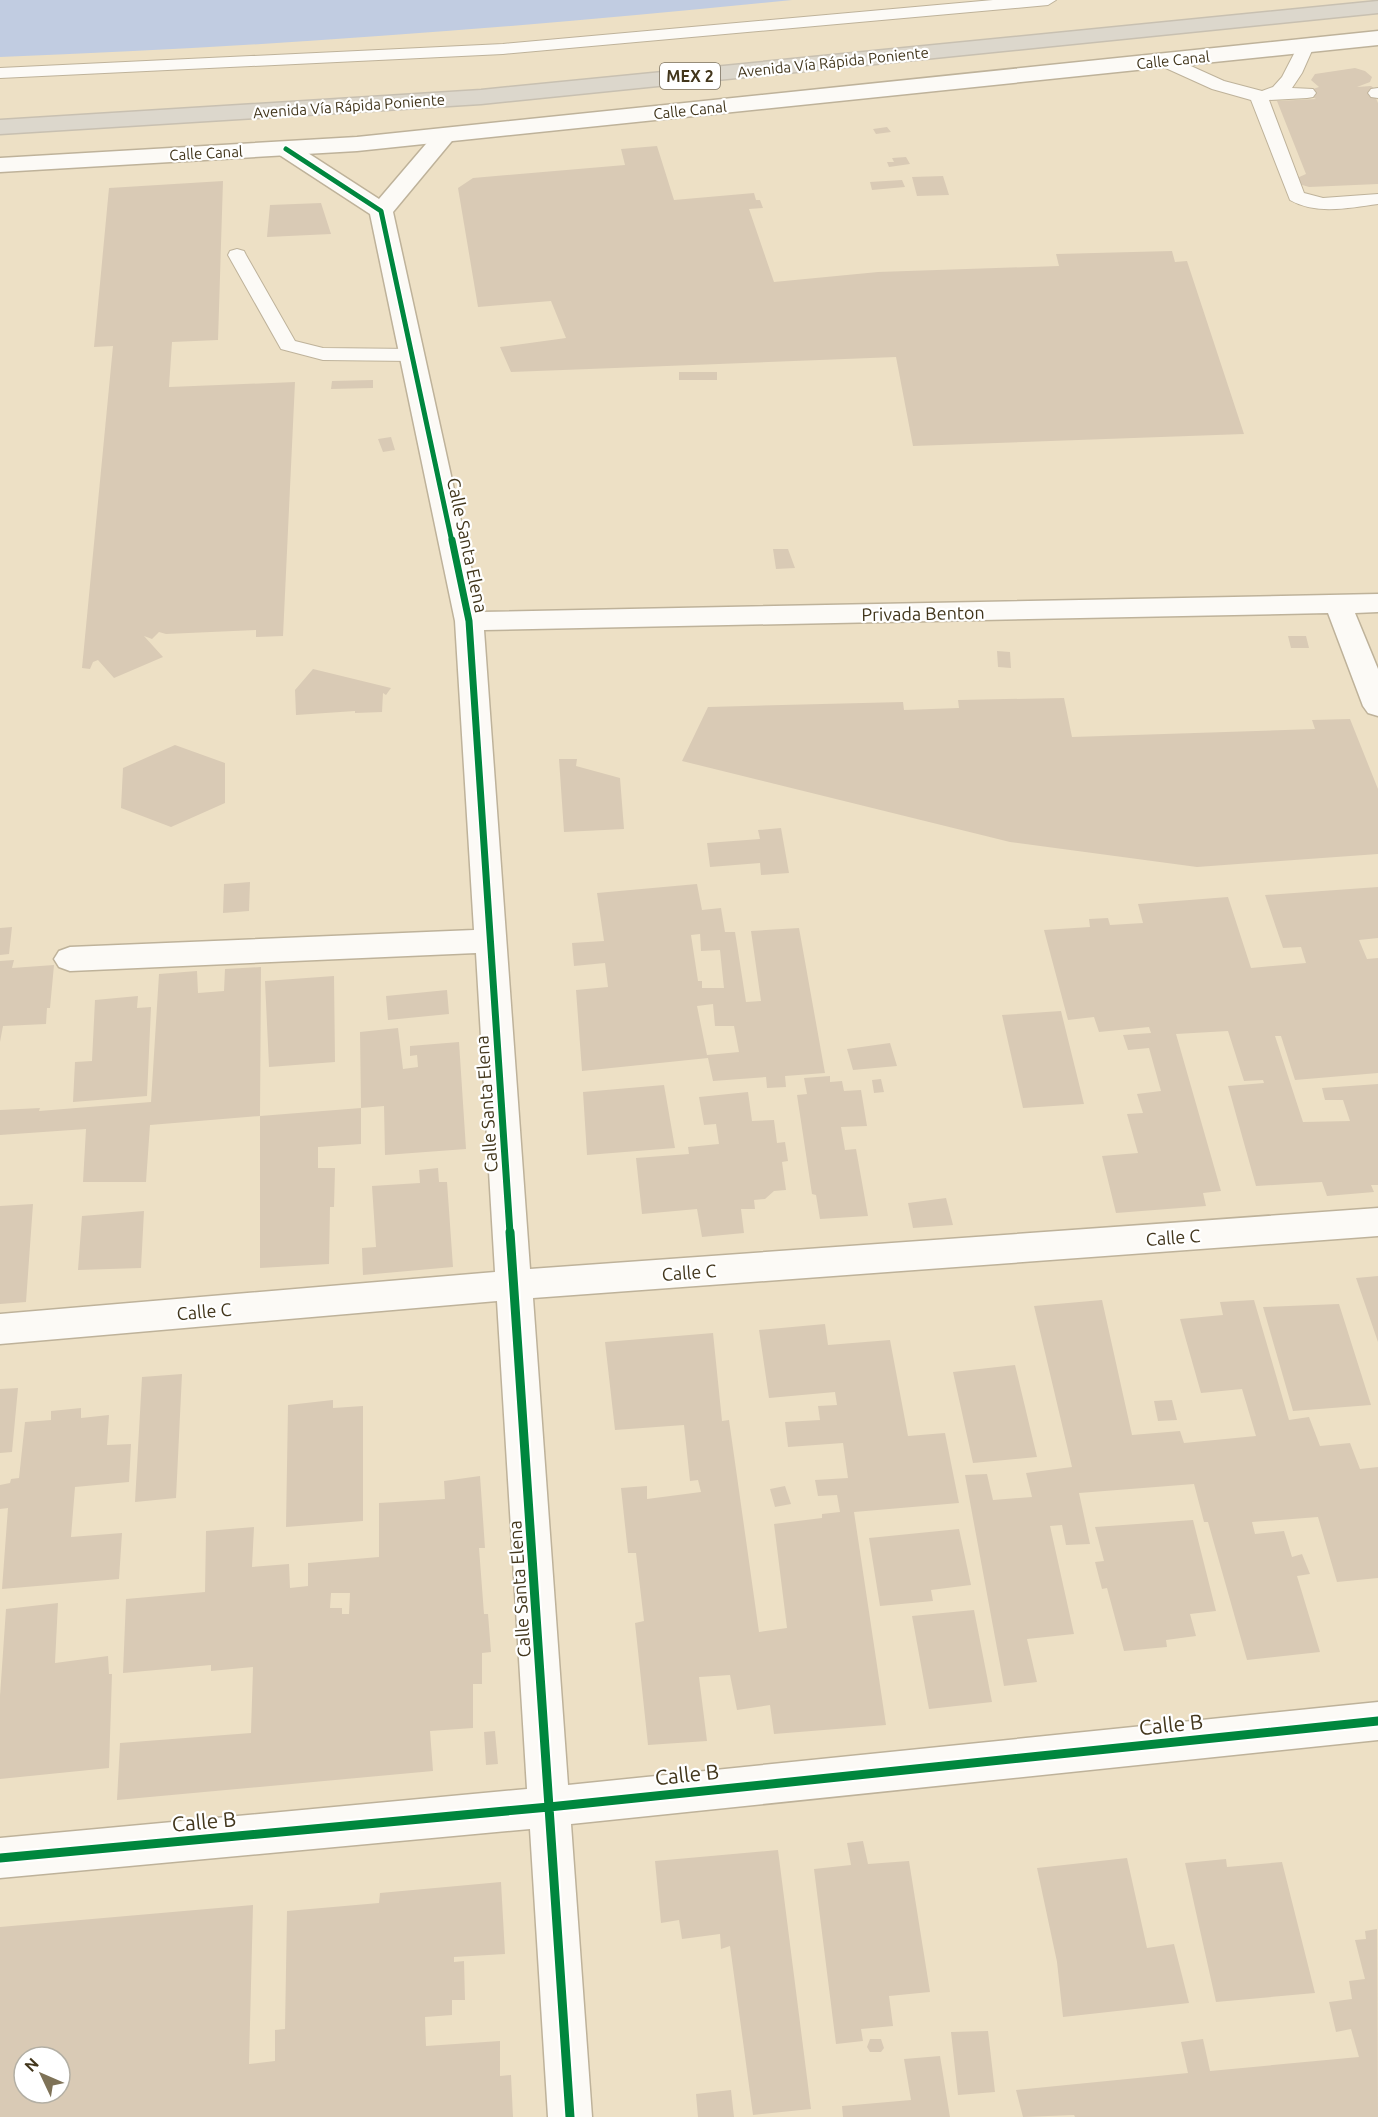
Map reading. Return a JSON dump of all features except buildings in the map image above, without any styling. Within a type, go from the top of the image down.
[{"type":"highway","name":"Avenida Vía Rápida Poniente","points":[[0,127],[481,97],[1378,7]]},
{"type":"street","name":"Calle Canal","points":[[0,165],[286,149],[445,135],[1378,38]]},
{"type":"street","points":[[1332,43],[1378,55]]},
{"type":"street","points":[[286,149],[381,211],[445,135]]},
{"type":"street","name":"Calle Santa Elena","points":[[381,211],[469,621],[570,2117]]},
{"type":"street","name":"Privada Benton","points":[[469,621],[1378,603]]},
{"type":"street","points":[[1338,604],[1378,706]]},
{"type":"street","points":[[70,959],[490,942]]},
{"type":"street","name":"Calle C","points":[[0,1329],[513,1285],[1378,1222]]},
{"type":"street","name":"Calle B","points":[[0,1858],[549,1807],[1378,1721]]},
{"type":"lane","points":[[0,73],[502,49],[1047,0]]},
{"type":"lane","points":[[1266,95],[1290,79],[1306,46]]},
{"type":"lane","points":[[1164,60],[1220,87],[1266,95],[1307,93]]},
{"type":"lane","points":[[1266,95],[1296,196],[1302,201],[1317,204],[1378,200]]},
{"type":"lane","points":[[237,255],[288,345],[323,354],[412,355]]},
{"type":"water","points":[[0,0],[792,0],[397,35],[199,48],[0,57]]},
{"type":"cycle path","points":[[286,149],[381,211],[469,621],[570,2117]]},
{"type":"cycle path","points":[[0,1858],[549,1807],[1378,1721]]}]
